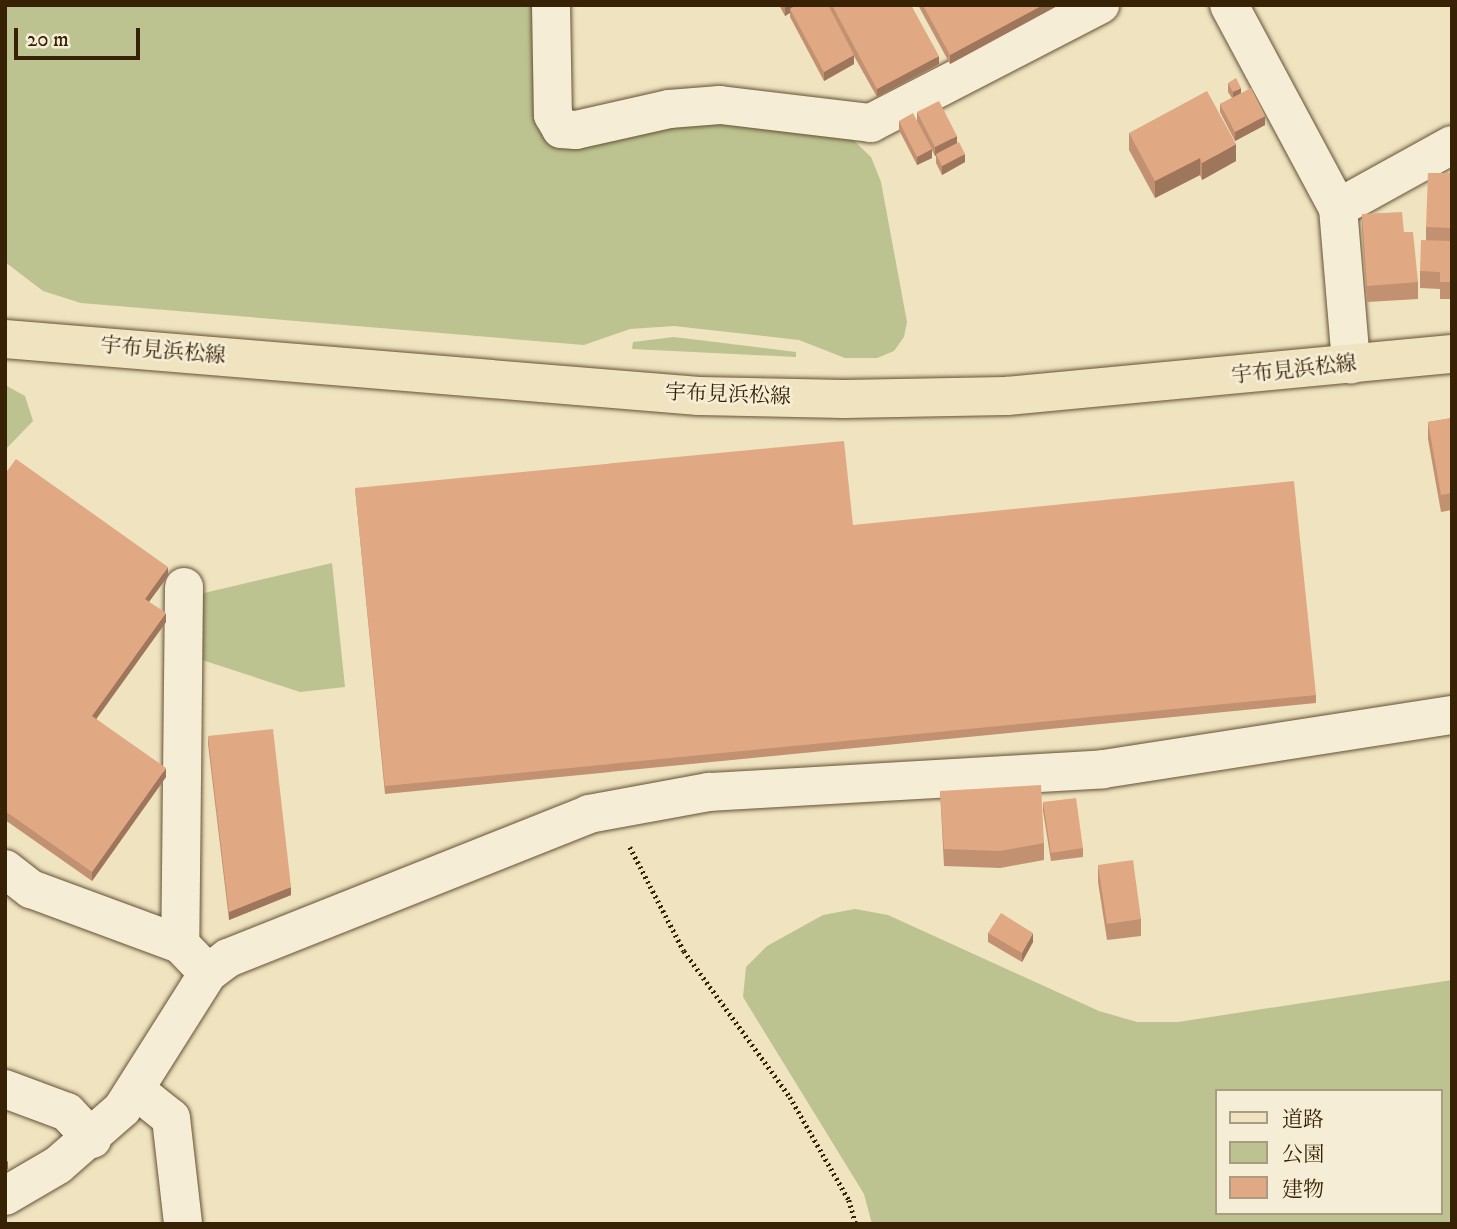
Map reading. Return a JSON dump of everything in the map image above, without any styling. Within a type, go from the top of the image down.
[{"type":"main road","name":"宇布見浜松線","points":[[5,339],[699,396],[844,400],[1007,396],[1452,354]]},
{"type":"street","points":[[551,5],[553,115],[561,129],[576,130],[657,111],[720,105],[871,123],[1100,5]]},
{"type":"street","points":[[1229,5],[1338,208],[1351,364]]},
{"type":"street","points":[[1338,208],[1452,145]]},
{"type":"street","points":[[180,944],[184,587]]},
{"type":"street","points":[[5,1196],[92,1139],[136,1091],[208,972],[241,953],[614,808],[709,792],[1103,769],[1452,715]]},
{"type":"street","points":[[5,869],[31,889],[180,944],[208,972]]},
{"type":"street","points":[[5,1089],[67,1112],[92,1139]]},
{"type":"street","points":[[136,1091],[171,1118],[183,1224]]},
{"type":"path","points":[[614,808],[666,921],[777,1076],[849,1200],[856,1224]]},
{"type":"green space","points":[[5,5],[539,5],[541,118],[721,118],[849,136],[871,157],[881,182],[907,322],[904,337],[894,351],[877,358],[845,358],[799,340],[674,326],[630,329],[584,345],[81,303],[43,291],[5,262]]},
{"type":"green space","points":[[674,337],[796,352],[796,357],[632,349],[633,342]]},
{"type":"green space","points":[[5,385],[25,396],[33,421],[5,450]]},
{"type":"green space","points":[[332,563],[345,687],[300,692],[199,659],[200,594]]},
{"type":"green space","points":[[855,909],[888,915],[1099,1011],[1137,1022],[1178,1022],[1452,980],[1452,1224],[872,1224],[864,1194],[743,997],[746,967],[767,946],[823,915]]},
{"type":"building","points":[[796,5],[828,5],[854,55],[824,72],[790,9]]},
{"type":"building","points":[[832,5],[911,5],[939,56],[877,89]]},
{"type":"building","points":[[923,5],[1043,5],[950,55]]},
{"type":"building","points":[[1236,78],[1241,88],[1233,92],[1228,83]]},
{"type":"building","points":[[1251,88],[1265,116],[1235,132],[1220,104]]},
{"type":"building","points":[[1207,91],[1236,144],[1202,163],[1200,158],[1155,181],[1129,133]]},
{"type":"building","points":[[939,101],[957,136],[935,147],[917,112]]},
{"type":"building","points":[[913,113],[932,149],[917,157],[899,121]]},
{"type":"building","points":[[959,142],[965,154],[942,166],[936,154]]},
{"type":"building","points":[[1428,173],[1452,173],[1452,228],[1426,227]]},
{"type":"building","points":[[1402,212],[1404,232],[1413,232],[1418,282],[1367,286],[1362,214]]},
{"type":"building","points":[[1421,240],[1452,241],[1452,282],[1440,282],[1440,272],[1420,271]]},
{"type":"building","points":[[1452,418],[1452,493],[1441,495],[1428,422]]},
{"type":"building","points":[[844,441],[853,525],[1294,481],[1316,695],[385,786],[355,488]]},
{"type":"building","points":[[16,459],[168,567],[145,599],[166,613],[92,716],[166,768],[92,872],[5,811],[5,474]]},
{"type":"building","points":[[273,729],[291,887],[229,912],[208,736]]},
{"type":"building","points":[[1041,785],[1044,843],[1000,851],[944,849],[940,791]]},
{"type":"building","points":[[1076,798],[1083,848],[1051,853],[1043,802]]},
{"type":"building","points":[[1133,860],[1141,919],[1107,924],[1098,865]]},
{"type":"building","points":[[1001,913],[1033,933],[1022,953],[988,933]]}]
